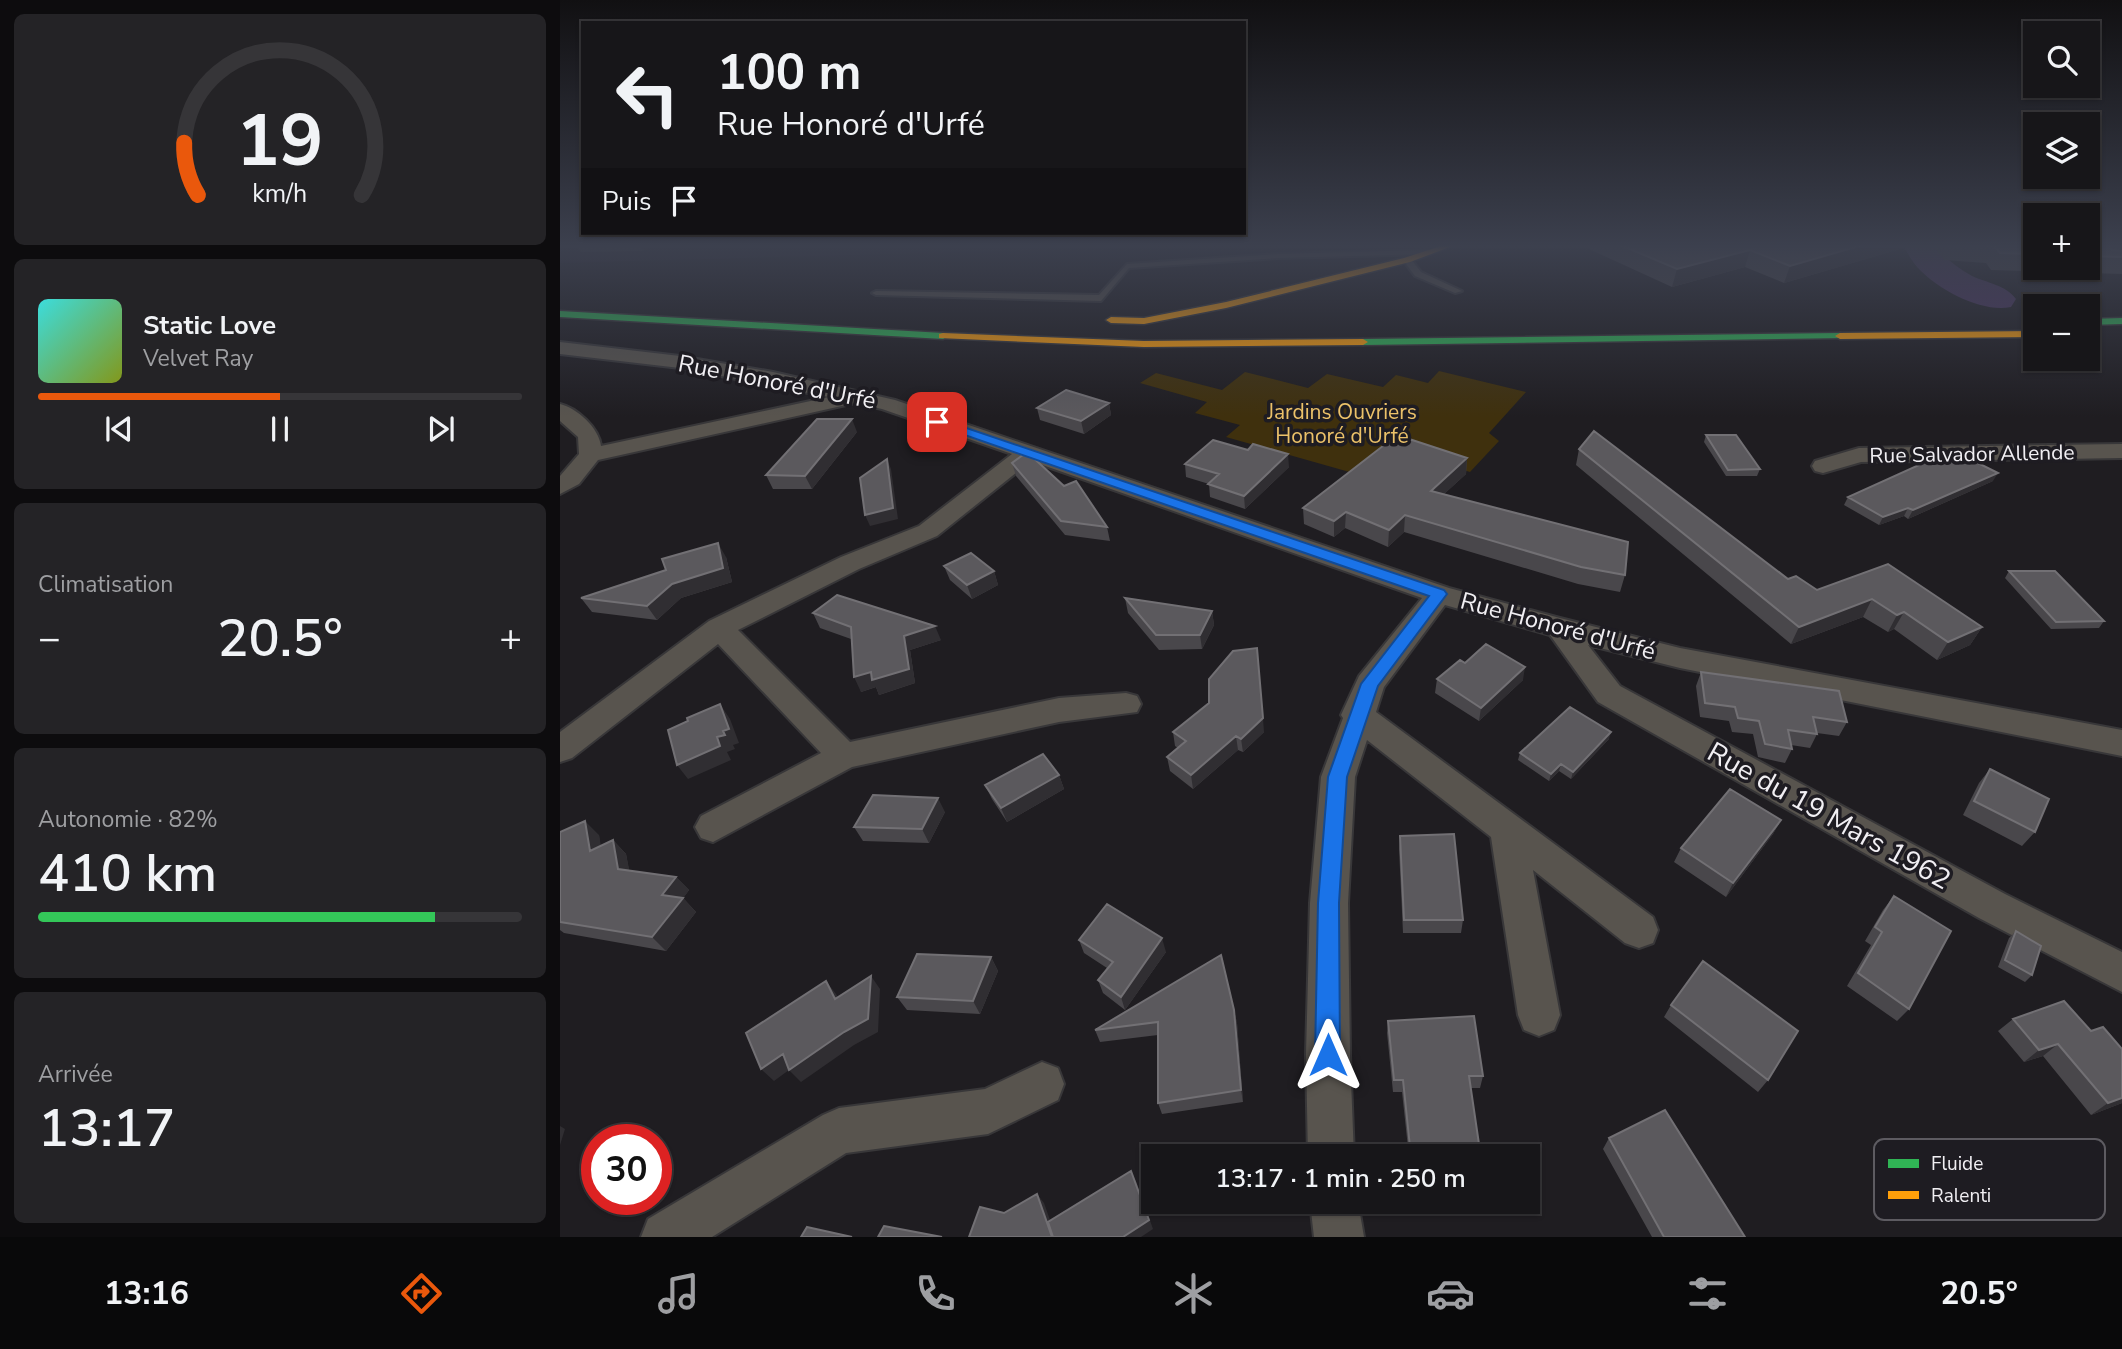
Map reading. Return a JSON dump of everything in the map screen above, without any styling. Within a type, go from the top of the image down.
[{"type":"main road","points":[[560,302],[1054,329],[1204,333],[2023,322]]},
{"type":"main road","points":[[1094,320],[1144,321],[1240,302]]},
{"type":"main road","points":[[560,314],[1020,341],[1144,344],[2023,334]]},
{"type":"main road","points":[[798,316],[894,317]]},
{"type":"main road","points":[[2100,322],[2122,321]]},
{"type":"main road","points":[[2100,333],[2122,333]]},
{"type":"street","name":"Rue Honoré d'Urfé","points":[[560,348],[680,362],[772,378],[888,404],[1439,594],[1560,628],[1680,658],[2122,743]]},
{"type":"street","points":[[560,486],[571,479],[590,455],[856,396]]},
{"type":"street","points":[[560,411],[589,435],[590,455]]},
{"type":"street","name":"Rue Salvador Allende","points":[[1823,466],[1859,455],[2122,451]]},
{"type":"street","points":[[560,749],[719,628],[849,563],[928,531],[1027,453]]},
{"type":"street","points":[[1331,1144],[1328,903],[1338,777],[1357,715],[1370,684],[1439,594]]},
{"type":"street","points":[[719,628],[844,756]]},
{"type":"street","name":"Rue du 19 Mars 1962","points":[[1560,628],[1609,694],[1992,906],[2122,973]]},
{"type":"street","points":[[713,827],[844,756],[1059,710],[1126,704]]},
{"type":"street","points":[[1357,715],[1639,930]]},
{"type":"street","points":[[1507,827],[1539,1016]]},
{"type":"street","points":[[666,1237],[839,1130],[988,1111],[1042,1084]]},
{"type":"street","points":[[1336,1214],[1339,1237]]},
{"type":"green space","name":"Jardins Ouvriers Honoré d'Urfé","points":[[1439,371],[1526,392],[1489,433],[1499,441],[1470,472],[1392,449],[1360,475],[1226,437],[1240,425],[1195,413],[1207,402],[1140,383],[1156,373],[1222,390],[1245,372],[1308,388],[1327,374],[1383,387],[1396,375],[1428,383]]},
{"type":"building","points":[[1066,390],[1109,403],[1081,421],[1037,408]]},
{"type":"building","points":[[817,419],[852,419],[805,476],[766,475]]},
{"type":"building","points":[[1594,431],[1788,579],[1796,576],[1817,590],[1888,564],[1982,627],[1948,642],[1904,612],[1897,615],[1872,599],[1799,627],[1579,449]]},
{"type":"building","points":[[1397,435],[1467,458],[1431,491],[1628,542],[1625,575],[1581,567],[1405,515],[1389,530],[1346,512],[1334,521],[1303,508]]},
{"type":"building","points":[[1706,435],[1736,435],[1760,469],[1728,470]]},
{"type":"building","points":[[1213,440],[1248,450],[1253,444],[1288,454],[1244,496],[1208,484],[1219,474],[1185,464]]},
{"type":"building","points":[[1027,452],[1064,486],[1076,481],[1107,527],[1061,521],[1012,463]]},
{"type":"building","points":[[1941,455],[1962,455],[1998,473],[1913,510],[1908,508],[1883,517],[1848,497]]},
{"type":"building","points":[[887,459],[893,508],[865,515],[860,478]]},
{"type":"building","points":[[718,543],[723,568],[672,584],[647,606],[581,598],[666,570],[662,559]]},
{"type":"building","points":[[971,553],[994,571],[967,585],[944,566]]},
{"type":"building","points":[[2009,571],[2055,571],[2104,621],[2056,622]]},
{"type":"building","points":[[837,595],[935,626],[904,636],[909,669],[872,680],[871,672],[854,677],[851,627],[813,613]]},
{"type":"building","points":[[1125,598],[1212,611],[1200,635],[1156,635]]},
{"type":"building","points":[[1486,644],[1525,667],[1481,708],[1437,679],[1460,660],[1465,663]]},
{"type":"building","points":[[1257,648],[1263,718],[1241,739],[1236,736],[1191,775],[1167,757],[1186,741],[1173,732],[1209,703],[1209,679],[1233,651]]},
{"type":"building","points":[[1701,672],[1839,691],[1847,722],[1813,717],[1817,734],[1788,730],[1792,749],[1765,744],[1759,721],[1738,718],[1735,707],[1705,703]]},
{"type":"building","points":[[720,704],[729,729],[723,731],[725,735],[717,737],[720,746],[677,765],[668,730],[688,721],[687,718]]},
{"type":"building","points":[[1570,707],[1611,732],[1573,772],[1561,764],[1551,774],[1520,753]]},
{"type":"building","points":[[1043,754],[1059,775],[1001,808],[985,785]]},
{"type":"building","points":[[1990,769],[2049,799],[2035,832],[1974,801]]},
{"type":"building","points":[[1730,789],[1781,820],[1733,883],[1681,848]]},
{"type":"building","points":[[873,795],[938,798],[922,829],[854,827]]},
{"type":"building","points":[[585,821],[590,851],[613,840],[618,869],[676,877],[662,895],[683,898],[652,937],[560,922],[560,832]]},
{"type":"building","points":[[1454,834],[1463,920],[1404,920],[1400,836]]},
{"type":"building","points":[[1894,896],[1951,931],[1909,1009],[1858,973],[1882,932],[1875,927]]},
{"type":"building","points":[[1107,904],[1162,938],[1121,997],[1098,980],[1113,962],[1079,940]]},
{"type":"building","points":[[2016,931],[2041,946],[2032,975],[2005,960]]},
{"type":"building","points":[[917,954],[991,957],[973,1001],[897,997]]},
{"type":"building","points":[[1221,955],[1234,1010],[1241,1090],[1158,1103],[1158,1022],[1095,1030]]},
{"type":"building","points":[[1703,961],[1798,1031],[1768,1080],[1671,1005]]},
{"type":"building","points":[[871,976],[868,1019],[789,1070],[783,1054],[761,1069],[746,1033],[826,981],[835,999]]},
{"type":"building","points":[[2064,1001],[2091,1031],[2103,1027],[2122,1049],[2122,1098],[2108,1103],[2058,1044],[2039,1050],[2013,1019]]},
{"type":"building","points":[[1474,1016],[1483,1076],[1469,1076],[1479,1144],[1410,1144],[1403,1080],[1394,1080],[1388,1021]]},
{"type":"building","points":[[1665,1110],[1745,1237],[1664,1237],[1609,1138]]},
{"type":"building","points":[[1131,1171],[1141,1198],[1141,1214],[1147,1214],[1149,1220],[1123,1237],[1053,1237],[1048,1222]]},
{"type":"building","points":[[1037,1194],[1052,1237],[969,1237],[980,1207],[1004,1213]]},
{"type":"building","points":[[884,1226],[942,1237],[878,1237]]},
{"type":"building","points":[[807,1227],[852,1237],[801,1237]]},
{"type":"traffic: fast","points":[[560,314],[943,336]]},
{"type":"traffic: fast","points":[[2100,322],[2122,321]]},
{"type":"traffic: fast","points":[[1363,342],[1840,336]]},
{"type":"traffic: slow","points":[[1111,320],[1144,321],[1239,302]]},
{"type":"traffic: slow","points":[[1840,336],[2023,334]]},
{"type":"traffic: slow","points":[[943,336],[1144,344],[1363,342]]},
{"type":"route","points":[[937,422],[1439,594],[1370,684],[1357,715],[1338,777],[1328,903],[1328,1055]]}]
